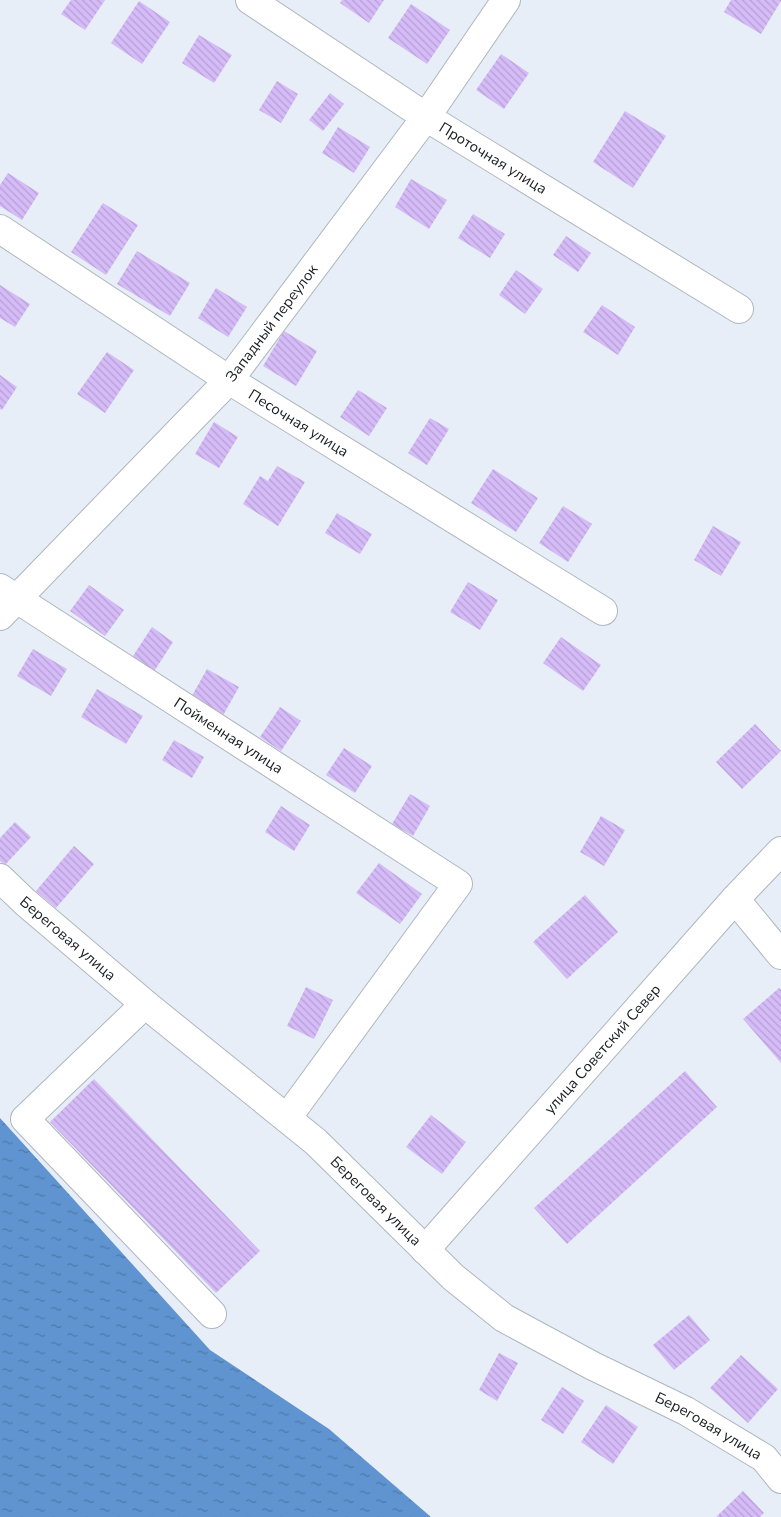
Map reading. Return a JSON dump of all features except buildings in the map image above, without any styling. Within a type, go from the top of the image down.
[{"type":"street","name":"Проточная улица","points":[[250,0],[426,117],[739,309]]},
{"type":"street","name":"Западный переулок","points":[[6,601],[229,380],[426,117],[506,0]]},
{"type":"street","name":"Песочная улица","points":[[0,229],[229,380],[603,611]]},
{"type":"street","name":"Пойменная улица","points":[[6,601],[458,884],[287,1118]]},
{"type":"street","name":"улица Советский Север","points":[[425,1250],[734,899],[781,852]]},
{"type":"street","name":"Береговая улица","points":[[0,878],[25,902],[145,1004],[316,1142],[453,1277],[504,1318],[593,1366],[686,1412],[764,1458],[781,1479]]},
{"type":"street","points":[[734,899],[781,956]]},
{"type":"street","points":[[145,1004],[25,1119],[212,1314]]},
{"type":"water","points":[[0,1118],[210,1350],[329,1429],[431,1517],[0,1517]]}]
